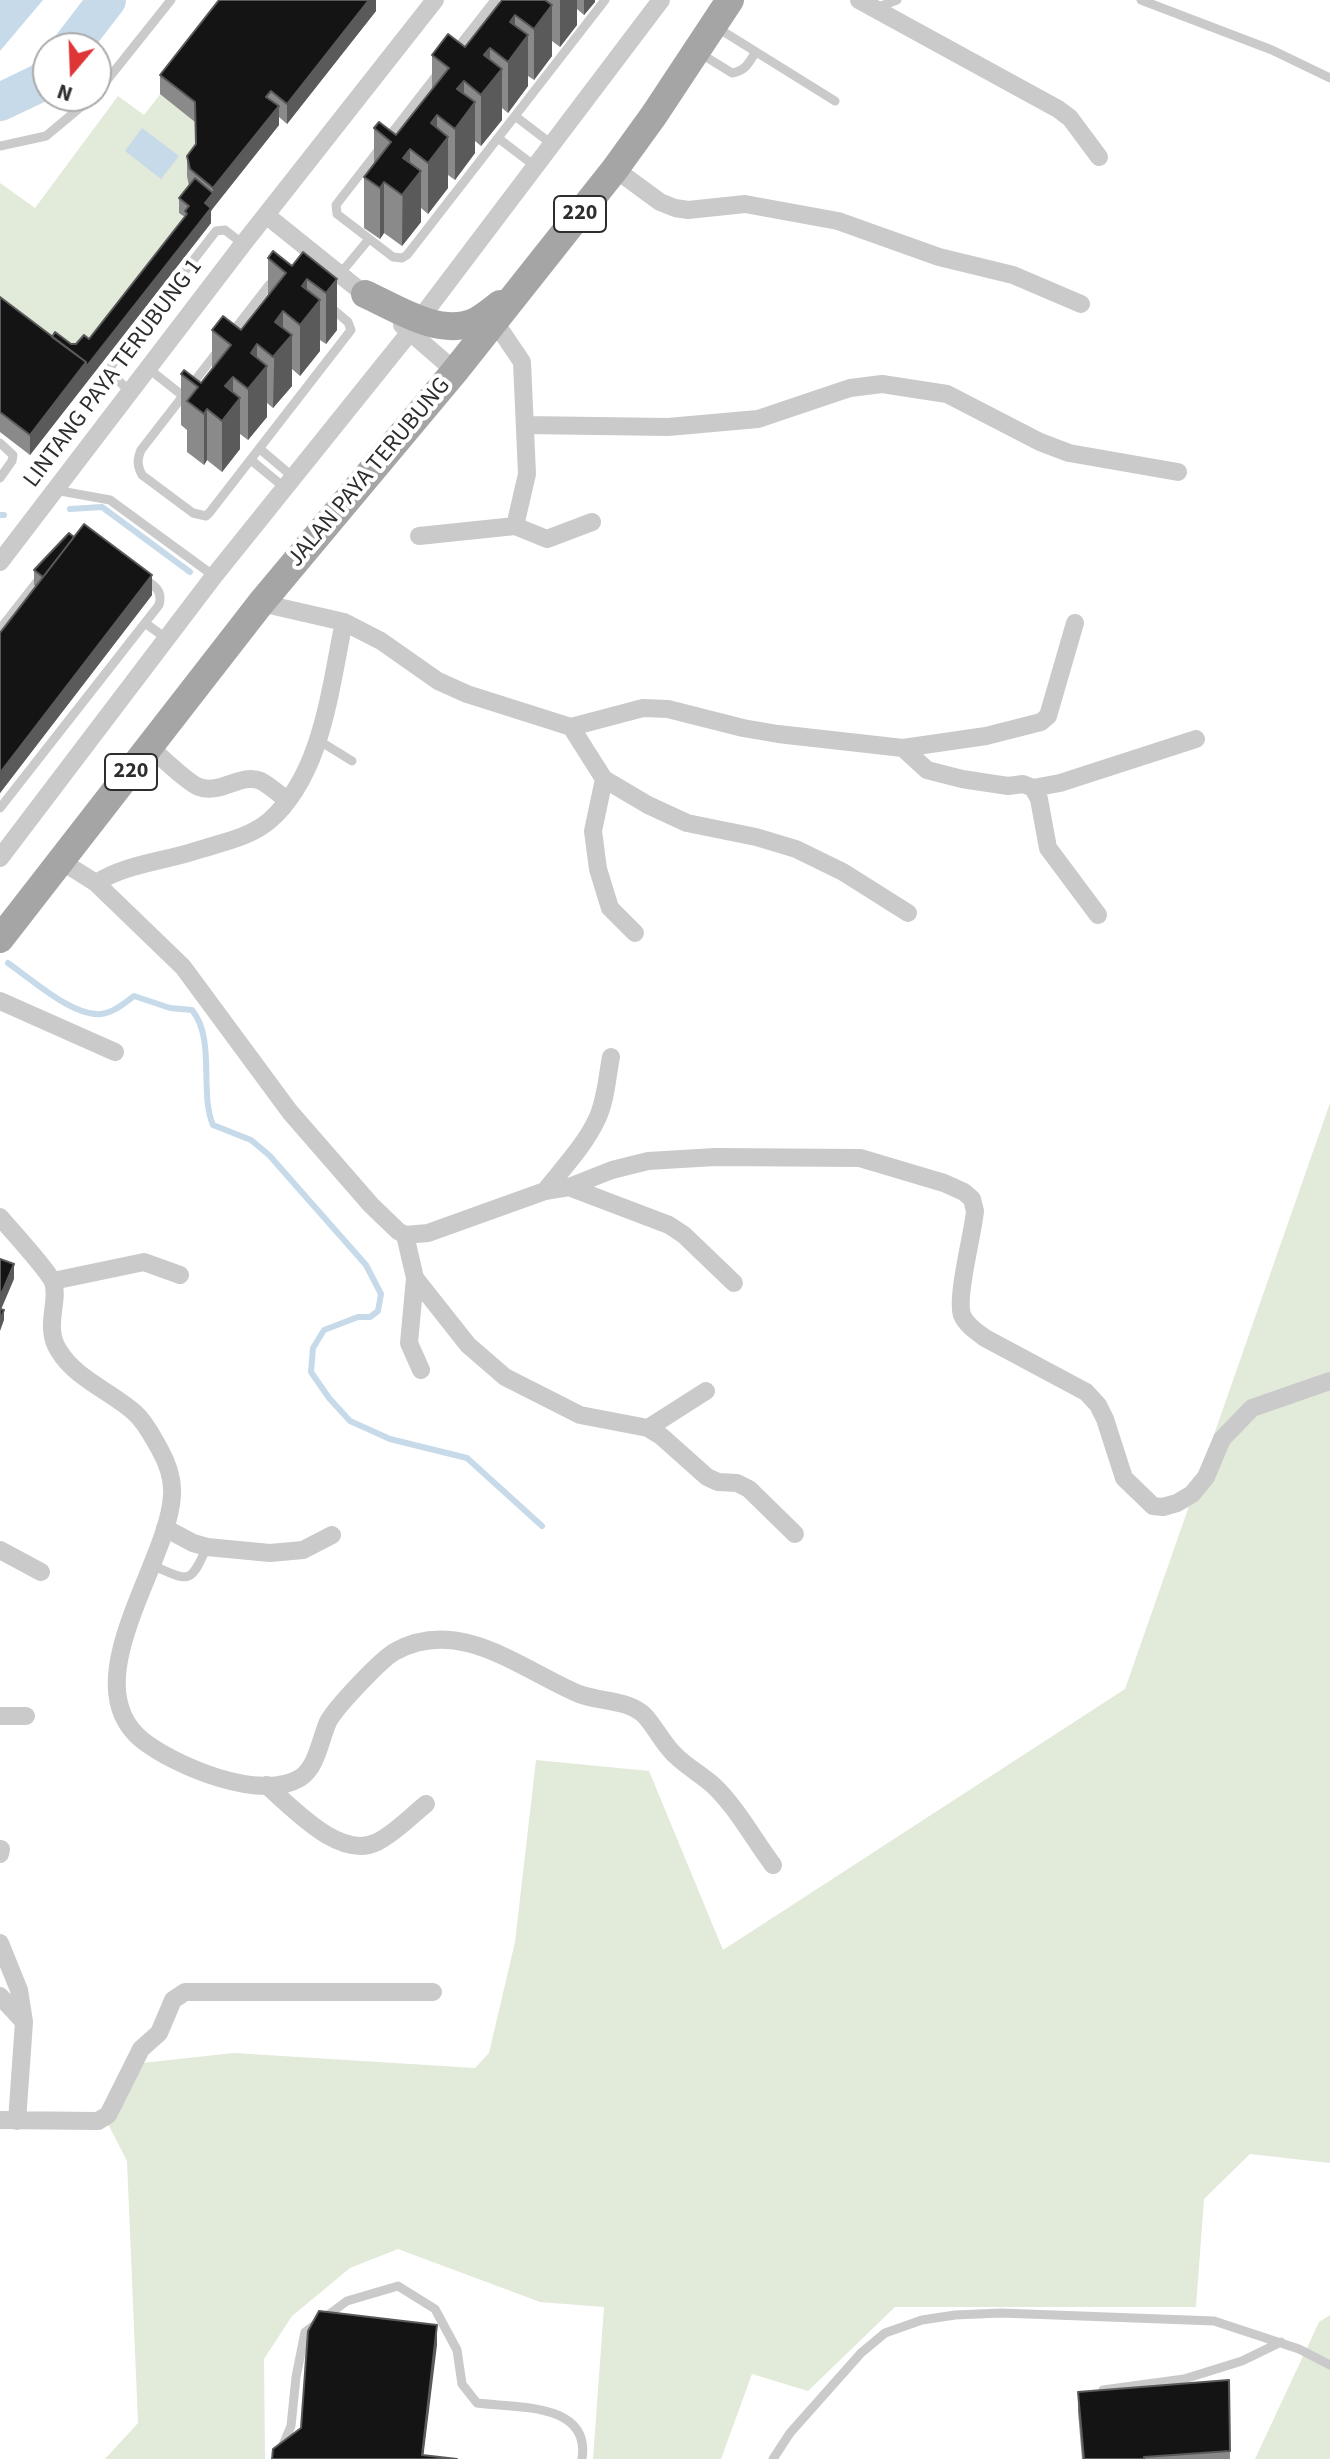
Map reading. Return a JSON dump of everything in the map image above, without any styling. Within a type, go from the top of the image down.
[{"type":"main road","name":"JALAN PAYA TERUBUNG","points":[[0,939],[261,603],[495,322],[615,169],[730,0]]},
{"type":"main road","points":[[365,294],[414,325],[450,326],[475,322],[524,286]]},
{"type":"street","name":"LINTANG PAYA TERUBUNG 1","points":[[0,562],[243,244],[435,0]]},
{"type":"street","points":[[0,858],[214,576],[553,145],[661,0]]},
{"type":"street","points":[[868,4],[1058,109],[1070,118],[1099,157]]},
{"type":"street","points":[[615,169],[660,202],[675,208],[688,210],[745,204],[838,221],[939,257],[1013,275],[1081,304]]},
{"type":"street","points":[[266,215],[365,294]]},
{"type":"street","points":[[495,322],[522,362],[527,474],[515,526]]},
{"type":"street","points":[[414,325],[455,371]]},
{"type":"street","points":[[525,425],[668,427],[758,419],[850,388],[882,384],[947,394],[1040,442],[1069,453],[1178,472]]},
{"type":"street","points":[[419,536],[515,526],[547,539],[592,522]]},
{"type":"street","points":[[261,603],[344,622],[381,641],[438,681],[467,694],[571,727],[643,708],[668,709],[778,734],[903,748],[986,736],[1041,722],[1048,716],[1075,623]]},
{"type":"street","points":[[96,883],[114,871],[171,859],[248,834],[268,821],[300,779],[318,740],[344,622]]},
{"type":"street","points":[[571,727],[604,779],[648,805],[687,823],[796,849],[843,872],[908,913]]},
{"type":"street","points":[[903,748],[927,770],[962,779],[1008,786],[1023,784],[1033,788],[1060,783],[1196,739]]},
{"type":"street","points":[[150,747],[199,787],[219,788],[252,779],[287,800]]},
{"type":"street","points":[[604,779],[593,831],[598,869],[610,908],[635,933]]},
{"type":"street","points":[[1033,788],[1039,799],[1048,848],[1098,915]]},
{"type":"street","points":[[61,861],[96,883],[183,967],[290,1112],[371,1205],[405,1235],[428,1233],[545,1191],[569,1187],[612,1170],[648,1161],[715,1157],[860,1158],[944,1183],[972,1199],[975,1211],[961,1300],[962,1316],[970,1327],[985,1338],[1086,1392],[1105,1419],[1124,1478],[1153,1506],[1177,1503],[1192,1494],[1206,1477],[1222,1439],[1252,1408],[1330,1381]]},
{"type":"street","points":[[0,1001],[115,1052]]},
{"type":"street","points":[[545,1191],[585,1140],[597,1118],[611,1057]]},
{"type":"street","points":[[569,1187],[669,1225],[684,1235],[734,1283]]},
{"type":"street","points":[[0,1217],[53,1281],[52,1334],[63,1358],[135,1413],[150,1431],[164,1457],[172,1493],[165,1528],[129,1619],[118,1674],[117,1695],[127,1721],[146,1742],[187,1768],[213,1778],[266,1785],[298,1780],[308,1771],[335,1711],[392,1653],[414,1642],[449,1640],[502,1654],[581,1694],[629,1706],[645,1716],[677,1758],[714,1786],[773,1865]]},
{"type":"street","points":[[405,1235],[415,1278],[409,1343],[421,1370]]},
{"type":"street","points":[[53,1281],[144,1262],[180,1275]]},
{"type":"street","points":[[415,1278],[468,1345],[505,1377],[580,1415],[648,1428],[707,1477],[718,1482],[737,1483],[749,1489],[795,1534]]},
{"type":"street","points":[[648,1428],[706,1391]]},
{"type":"street","points":[[165,1528],[207,1547],[289,1553],[303,1550],[332,1535]]},
{"type":"street","points":[[0,1550],[41,1572]]},
{"type":"street","points":[[0,1716],[26,1716]]},
{"type":"street","points":[[266,1785],[324,1834],[351,1846],[367,1846],[379,1841],[426,1804]]},
{"type":"street","points":[[0,1943],[19,1990],[24,2022],[9,2121],[98,2121],[108,2115],[141,2049],[159,2033],[173,2000],[185,1992],[433,1992]]},
{"type":"street","points":[[0,1996],[24,2022]]},
{"type":"lane","points":[[112,74],[171,0]]},
{"type":"lane","points":[[495,0],[336,205],[337,214],[393,257],[407,255],[605,0]]},
{"type":"lane","points":[[868,4],[897,0]]},
{"type":"lane","points":[[1141,0],[1272,50],[1330,78]]},
{"type":"lane","points":[[713,25],[835,101]]},
{"type":"lane","points":[[697,51],[732,73],[742,71],[755,53]]},
{"type":"lane","points":[[0,146],[46,136],[75,112]]},
{"type":"lane","points":[[515,116],[553,145]]},
{"type":"lane","points":[[498,138],[536,167]]},
{"type":"lane","points":[[130,392],[113,378],[110,372],[112,365],[216,231],[225,230],[243,244]]},
{"type":"lane","points":[[340,274],[369,239]]},
{"type":"lane","points":[[283,277],[299,281],[348,322],[351,330],[206,516],[193,513],[142,475],[137,466],[141,450],[183,396],[269,285],[283,277]]},
{"type":"lane","points":[[149,369],[183,396]]},
{"type":"lane","points":[[0,443],[13,455],[0,478]]},
{"type":"lane","points":[[260,449],[289,483]]},
{"type":"lane","points":[[251,460],[289,483]]},
{"type":"lane","points":[[55,490],[110,500],[214,576]]},
{"type":"lane","points":[[0,808],[145,623],[161,597],[158,589],[137,572]]},
{"type":"lane","points":[[0,629],[42,574]]},
{"type":"lane","points":[[145,623],[167,639]]},
{"type":"lane","points":[[318,740],[352,761]]},
{"type":"lane","points":[[151,1565],[181,1577],[189,1577],[195,1572],[207,1547]]},
{"type":"lane","points":[[277,2459],[291,2426],[305,2332],[347,2301],[398,2286],[435,2309],[457,2350],[462,2384],[477,2403],[560,2413],[579,2430],[584,2449],[582,2459]]},
{"type":"lane","points":[[773,2459],[790,2433],[861,2353],[885,2333],[922,2320],[1001,2313],[1214,2321],[1281,2342],[1330,2365]]},
{"type":"lane","points":[[1103,2390],[1184,2379],[1242,2361],[1281,2342]]},
{"type":"green space","points":[[190,56],[279,125],[205,218],[211,223],[30,455],[0,432],[0,183],[35,208],[106,112],[112,112],[112,104],[118,96],[144,115]]},
{"type":"green space","points":[[1330,1103],[1330,2163],[1250,2154],[1204,2199],[1196,2307],[895,2307],[808,2391],[752,2374],[721,2459],[593,2459],[604,2307],[540,2302],[398,2249],[350,2268],[292,2316],[264,2359],[265,2459],[105,2459],[138,2423],[127,2161],[108,2124],[142,2063],[234,2053],[475,2068],[489,2053],[515,1942],[536,1760],[649,1771],[723,1950],[1125,1689]]},
{"type":"green space","points":[[1330,2315],[1330,2459],[1255,2459],[1319,2322]]},
{"type":"water","points":[[0,0],[43,0],[0,51]]},
{"type":"water","points":[[142,128],[179,156],[161,179],[125,151]]},
{"type":"building","points":[[219,0],[369,0],[287,104],[271,91],[266,97],[279,106],[213,188],[190,169],[187,156],[196,144],[195,102],[160,75]]},
{"type":"building","points":[[502,0],[545,0],[552,5],[534,29],[515,15],[510,22],[528,35],[508,62],[490,48],[484,55],[502,69],[481,95],[464,81],[457,89],[475,102],[455,129],[437,115],[431,123],[448,137],[428,163],[410,149],[403,158],[421,171],[402,195],[384,182],[380,188],[364,177],[391,142],[374,128],[379,122],[396,135],[449,68],[432,55],[448,34],[465,47]]},
{"type":"building","points":[[195,178],[213,193],[205,203],[211,208],[86,367],[86,362],[52,337],[55,332],[71,344],[76,344],[84,335],[89,339],[187,214],[185,211],[189,206],[179,198]]},
{"type":"building","points":[[273,251],[292,266],[303,252],[337,279],[326,293],[307,279],[302,286],[320,300],[300,325],[283,311],[275,322],[292,335],[273,357],[257,344],[251,353],[267,366],[248,389],[233,377],[225,386],[240,398],[222,421],[207,409],[204,414],[187,401],[198,387],[181,374],[184,370],[201,383],[231,345],[212,330],[223,316],[241,330],[286,273],[268,258]]},
{"type":"building","points":[[0,297],[86,362],[30,435],[0,412]]},
{"type":"building","points":[[84,524],[152,575],[0,773],[0,633]]},
{"type":"building","points":[[69,533],[74,537],[43,577],[34,570]]},
{"type":"building","points":[[0,1259],[14,1264],[0,1297]]},
{"type":"building","points":[[319,2311],[437,2325],[422,2455],[457,2459],[272,2459],[273,2449],[301,2428],[308,2331]]},
{"type":"building","points":[[1229,2380],[1230,2451],[1144,2459],[1084,2459],[1078,2392]]},
{"type":"waterway","points":[[82,32],[107,0]]},
{"type":"waterway","points":[[0,102],[32,87]]},
{"type":"waterway","points":[[70,509],[102,507],[190,572]]},
{"type":"waterway","points":[[8,963],[78,1010],[101,1014],[110,1012],[134,996],[170,1008],[192,1010],[199,1022],[206,1051],[207,1098],[213,1125],[251,1140],[269,1155],[366,1265],[381,1294],[378,1311],[370,1317],[358,1317],[324,1330],[313,1348],[311,1372],[350,1421],[390,1439],[467,1458],[542,1526]]}]
